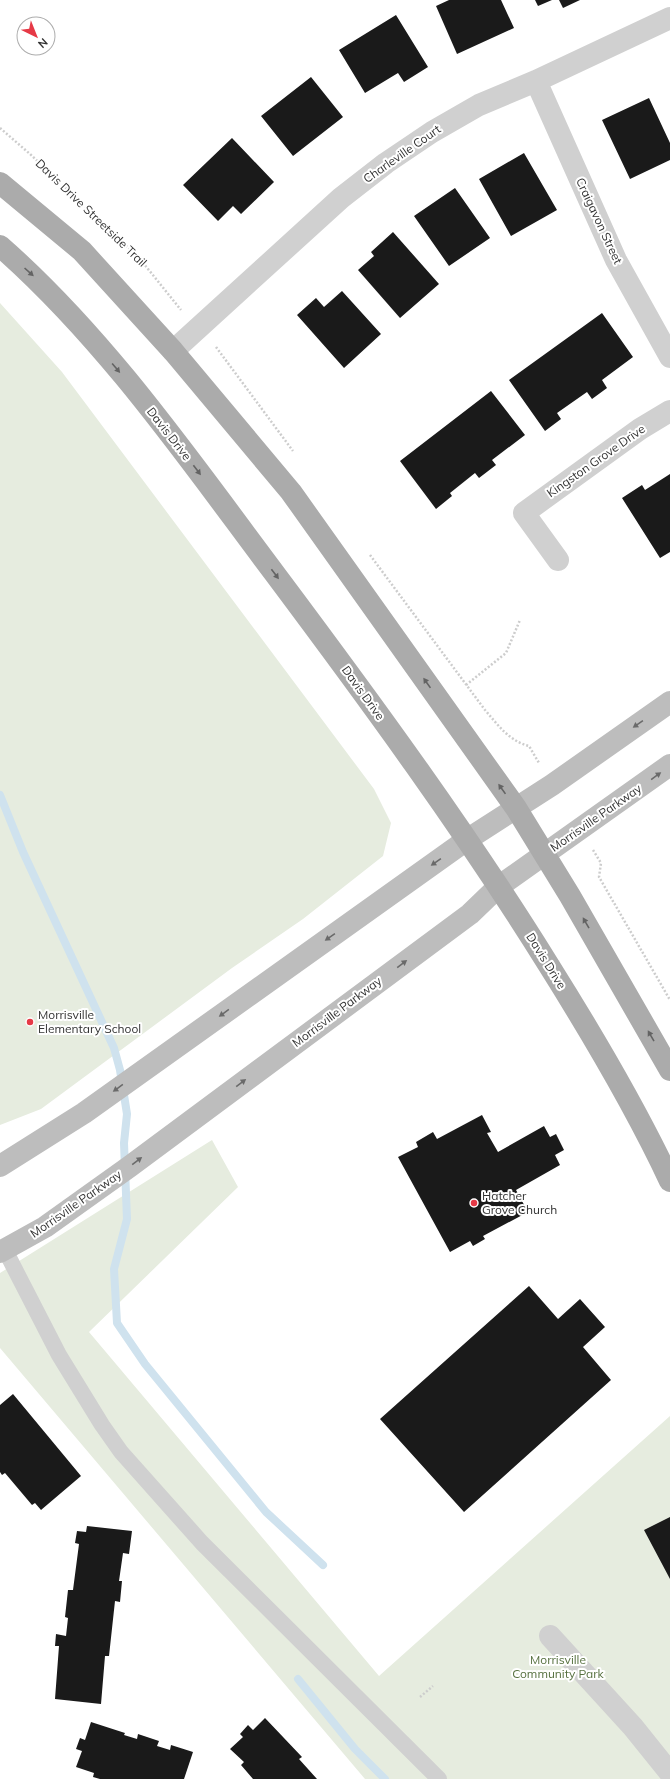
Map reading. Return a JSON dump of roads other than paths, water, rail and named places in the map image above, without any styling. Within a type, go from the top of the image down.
[{"type":"main road","points":[[0,183],[82,251],[173,351],[291,492],[516,808],[670,1070]]},
{"type":"main road","name":"Davis Drive","points":[[0,246],[34,276],[94,342],[159,420],[312,623],[468,839],[595,1040],[670,1181]]},
{"type":"main road","points":[[0,1166],[84,1113],[468,839],[516,808],[670,702]]},
{"type":"main road","name":"Morrisville Parkway","points":[[2,1247],[46,1227],[470,914],[498,887],[581,830],[670,765]]},
{"type":"street","name":"Charleville Court","points":[[173,351],[340,198],[386,163],[432,132],[480,105],[536,81],[670,18]]},
{"type":"street","name":"Craigavon Street","points":[[536,81],[616,260],[670,357]]},
{"type":"street","name":"Kingston Grove Drive","points":[[558,560],[524,513],[634,433],[670,411]]},
{"type":"street","points":[[550,1636],[633,1727],[670,1774]]},
{"type":"lane","points":[[2,1247],[58,1355],[102,1425],[121,1452],[202,1543],[439,1779]]},
{"type":"waterway","points":[[0,795],[23,852],[114,1048],[120,1070],[127,1114],[124,1143],[127,1219],[114,1269],[117,1323],[145,1364],[266,1512],[323,1565]]},
{"type":"waterway","points":[[298,1679],[355,1749],[385,1779]]},
{"type":"place","name":"Morrisville Elementary School","points":[[30,1022]]},
{"type":"place","name":"Hatcher Grove Church","points":[[474,1203]]},
{"type":"park label","name":"Morrisville Community Park","points":[[558,1667]]}]
